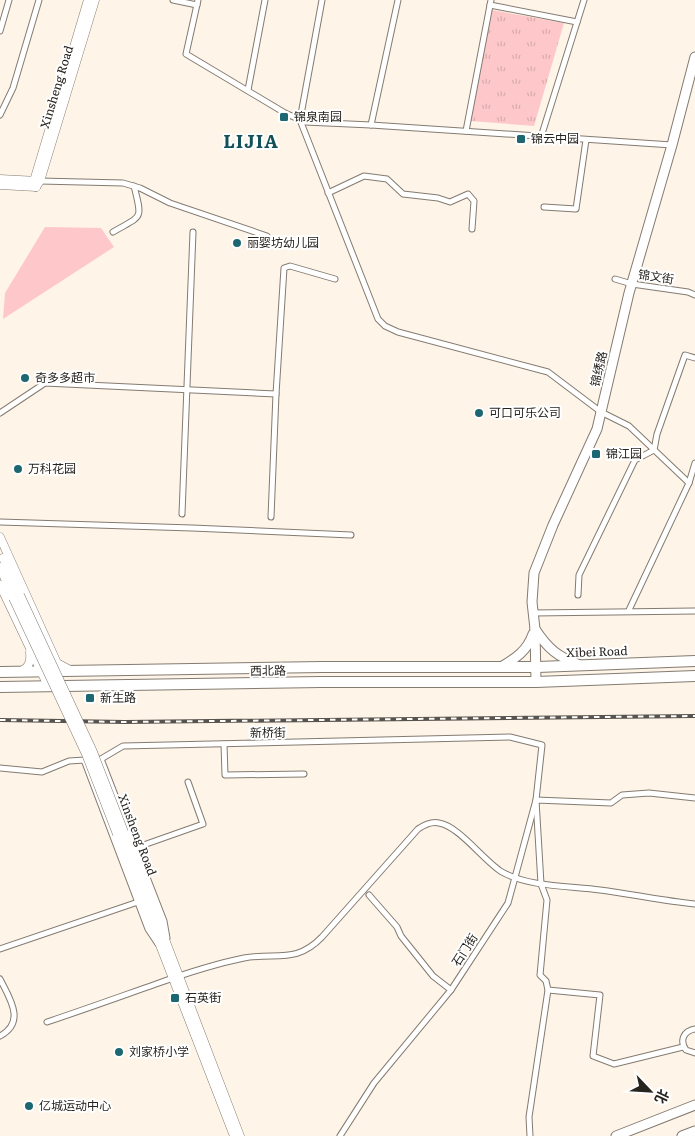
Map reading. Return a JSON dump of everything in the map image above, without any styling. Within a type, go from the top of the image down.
[{"type":"highway","name":"Xibei Road","points":[[501,667],[695,661]]},
{"type":"highway","name":"西北路","points":[[0,687],[21,686],[44,679],[55,667],[73,671],[323,667],[501,667]]},
{"type":"highway","name":"西北路","points":[[0,672],[18,672],[44,679],[536,682]]},
{"type":"highway","points":[[536,682],[695,676]]},
{"type":"main road","name":"Xinsheng Road","points":[[37,183],[88,0]]},
{"type":"main road","name":"Xinsheng Road","points":[[37,183],[95,0]]},
{"type":"main road","name":"锦绣路","points":[[536,682],[532,586],[537,561],[588,451],[601,412],[632,284],[695,57]]},
{"type":"main road","points":[[0,179],[37,183]]},
{"type":"main road","points":[[0,186],[37,183]]},
{"type":"main road","points":[[0,191],[12,186]]},
{"type":"main road","points":[[0,537],[55,667]]},
{"type":"main road","name":"Xinsheng Road","points":[[0,547],[16,596]]},
{"type":"main road","name":"Xinsheng Road","points":[[0,567],[93,752],[120,833],[166,950],[234,1136]]},
{"type":"main road","points":[[0,585],[44,679]]},
{"type":"main road","points":[[535,629],[543,642],[561,658],[580,665]]},
{"type":"main road","points":[[501,667],[523,652],[530,643],[535,629]]},
{"type":"main road","points":[[18,672],[25,669],[31,660],[30,647]]},
{"type":"main road","name":"Xinsheng Road","points":[[176,977],[240,1136]]},
{"type":"main road","points":[[616,1136],[693,1107]]},
{"type":"main road","points":[[682,1136],[695,1131]]},
{"type":"street","points":[[0,32],[9,0]]},
{"type":"street","points":[[0,115],[13,88],[39,0]]},
{"type":"street","points":[[173,0],[198,3],[186,54],[300,120],[311,123],[371,125],[672,145]]},
{"type":"street","points":[[248,90],[264,0]]},
{"type":"street","points":[[322,0],[300,120],[378,319],[384,326],[398,332],[548,372],[601,412],[629,426],[689,483]]},
{"type":"street","points":[[371,125],[398,0]]},
{"type":"street","points":[[541,137],[584,0]]},
{"type":"street","points":[[466,131],[490,2],[577,22]]},
{"type":"street","points":[[544,207],[576,209],[586,140]]},
{"type":"street","points":[[328,193],[364,176],[387,179],[403,194],[438,198],[450,202],[468,194],[474,201],[472,229]]},
{"type":"street","points":[[37,183],[123,183],[134,186],[170,203],[267,236]]},
{"type":"street","points":[[113,232],[138,218],[140,213],[134,186]]},
{"type":"street","points":[[182,514],[193,232]]},
{"type":"street","points":[[272,517],[276,394],[284,268],[290,266],[335,279]]},
{"type":"street","name":"锦文街","points":[[615,278],[632,284],[688,292],[695,295]]},
{"type":"street","points":[[654,450],[657,434],[685,355],[695,358]]},
{"type":"street","points":[[0,413],[45,383],[276,394]]},
{"type":"street","points":[[578,595],[579,574],[635,460],[654,450]]},
{"type":"street","points":[[629,610],[689,483],[694,467]]},
{"type":"street","points":[[0,522],[351,535]]},
{"type":"street","points":[[533,612],[695,610]]},
{"type":"street","name":"新桥街","points":[[0,768],[42,772],[69,761],[101,759],[123,746],[510,737],[542,745]]},
{"type":"street","points":[[224,744],[225,775],[304,774]]},
{"type":"street","name":"石门街","points":[[340,1136],[374,1083],[451,990],[508,903],[536,800],[542,745]]},
{"type":"street","points":[[101,759],[164,921],[166,950]]},
{"type":"street","points":[[84,760],[154,940],[166,950]]},
{"type":"street","points":[[135,848],[202,824],[188,782]]},
{"type":"street","points":[[530,1136],[529,1117],[548,990],[546,981],[540,975],[547,900],[540,884],[536,800],[611,803],[622,795],[649,793],[695,798]]},
{"type":"street","points":[[47,1022],[176,977],[243,958],[296,954],[310,949],[418,829],[431,822],[438,822],[451,828],[502,872],[540,884],[590,888],[695,904]]},
{"type":"street","points":[[368,895],[397,927],[401,936],[433,976],[451,990]]},
{"type":"street","points":[[0,949],[138,902]]},
{"type":"street","points":[[0,979],[15,1013],[12,1024],[6,1033],[0,1036]]},
{"type":"street","points":[[548,990],[600,995],[593,1056],[614,1064],[683,1046]]},
{"type":"street","points":[[695,1029],[690,1030],[682,1039],[683,1046],[689,1052],[695,1054]]},
{"type":"green space","points":[[492,10],[564,23],[534,126],[471,121]]},
{"type":"green space","points":[[45,227],[101,228],[114,247],[3,319],[5,293]]},
{"type":"railway","points":[[0,720],[125,722],[695,716]]},
{"type":"place","name":"锦泉南园","points":[[284,117]]},
{"type":"place","name":"锦云中园","points":[[521,139]]},
{"type":"place","name":"丽婴坊幼儿园","points":[[237,243]]},
{"type":"place","name":"奇多多超市","points":[[25,378]]},
{"type":"place","name":"可口可乐公司","points":[[479,413]]},
{"type":"place","name":"锦江园","points":[[596,454]]},
{"type":"place","name":"万科花园","points":[[18,469]]},
{"type":"place","name":"新生路","points":[[90,698]]},
{"type":"place","name":"石英街","points":[[175,998]]},
{"type":"place","name":"刘家桥小学","points":[[119,1052]]},
{"type":"place","name":"亿城运动中心","points":[[29,1106]]},
{"type":"district","name":"LIJIA","points":[[251,142]]}]
